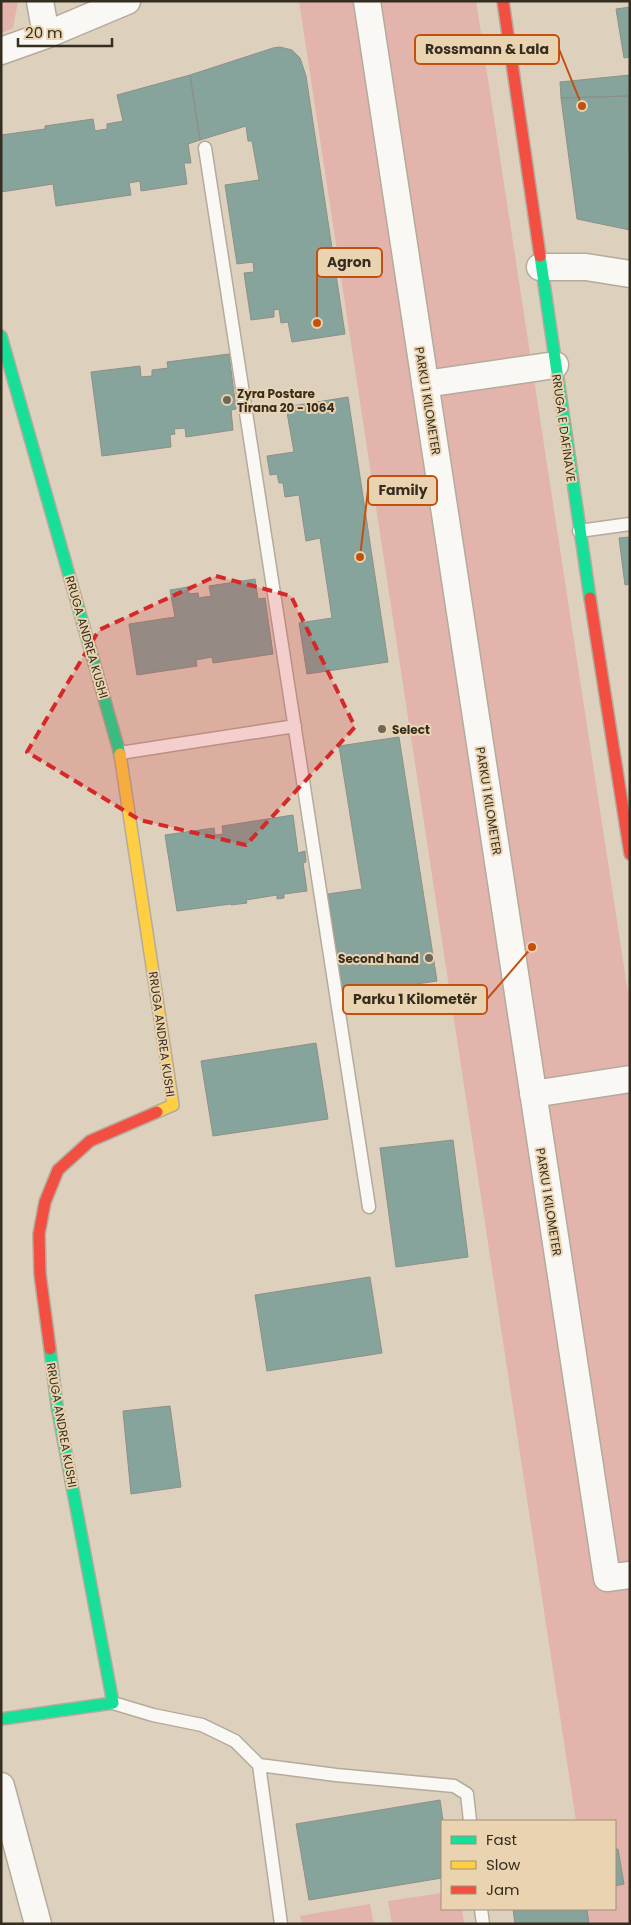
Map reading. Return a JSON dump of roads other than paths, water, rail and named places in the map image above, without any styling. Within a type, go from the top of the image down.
[{"type":"street","points":[[40,1],[46,36]]},
{"type":"street","points":[[1,51],[46,36],[126,1]]},
{"type":"street","name":"PARKU 1 KILOMETER","points":[[367,1],[607,1578],[630,1576]]},
{"type":"street","name":"RRUGA E DAFINAVE","points":[[503,1],[579,531],[621,752],[630,850]]},
{"type":"street","points":[[540,267],[586,267],[630,274]]},
{"type":"street","name":"RRUGA ANDREA KUSHI","points":[[1,336],[120,753],[173,1105],[90,1141],[58,1170],[44,1202],[39,1234],[40,1274],[57,1406],[112,1703]]},
{"type":"street","points":[[426,384],[555,365]]},
{"type":"street","points":[[533,1094],[630,1079]]},
{"type":"street","points":[[1,1719],[112,1703]]},
{"type":"street","points":[[1,1786],[38,1924]]},
{"type":"lane","points":[[206,148],[369,1207]]},
{"type":"lane","points":[[579,531],[630,524]]},
{"type":"lane","points":[[120,753],[295,726]]},
{"type":"lane","points":[[112,1703],[153,1715],[202,1725],[235,1741],[259,1765],[281,1924]]},
{"type":"lane","points":[[259,1765],[336,1775],[454,1786],[466,1794],[470,1820]]},
{"type":"lane","points":[[482,1910],[483,1924]]},
{"type":"place","name":"Rossmann & Lala","points":[[582,106]]},
{"type":"place","name":"Agron","points":[[317,323]]},
{"type":"place","name":"Zyra Postare Tirana 20 - 1064","points":[[227,400]]},
{"type":"place","name":"Family","points":[[360,557]]},
{"type":"place","name":"Select","points":[[382,729]]},
{"type":"place","name":"Parku 1 Kilometër","points":[[532,947]]},
{"type":"place","name":"Second hand","points":[[429,958]]}]
